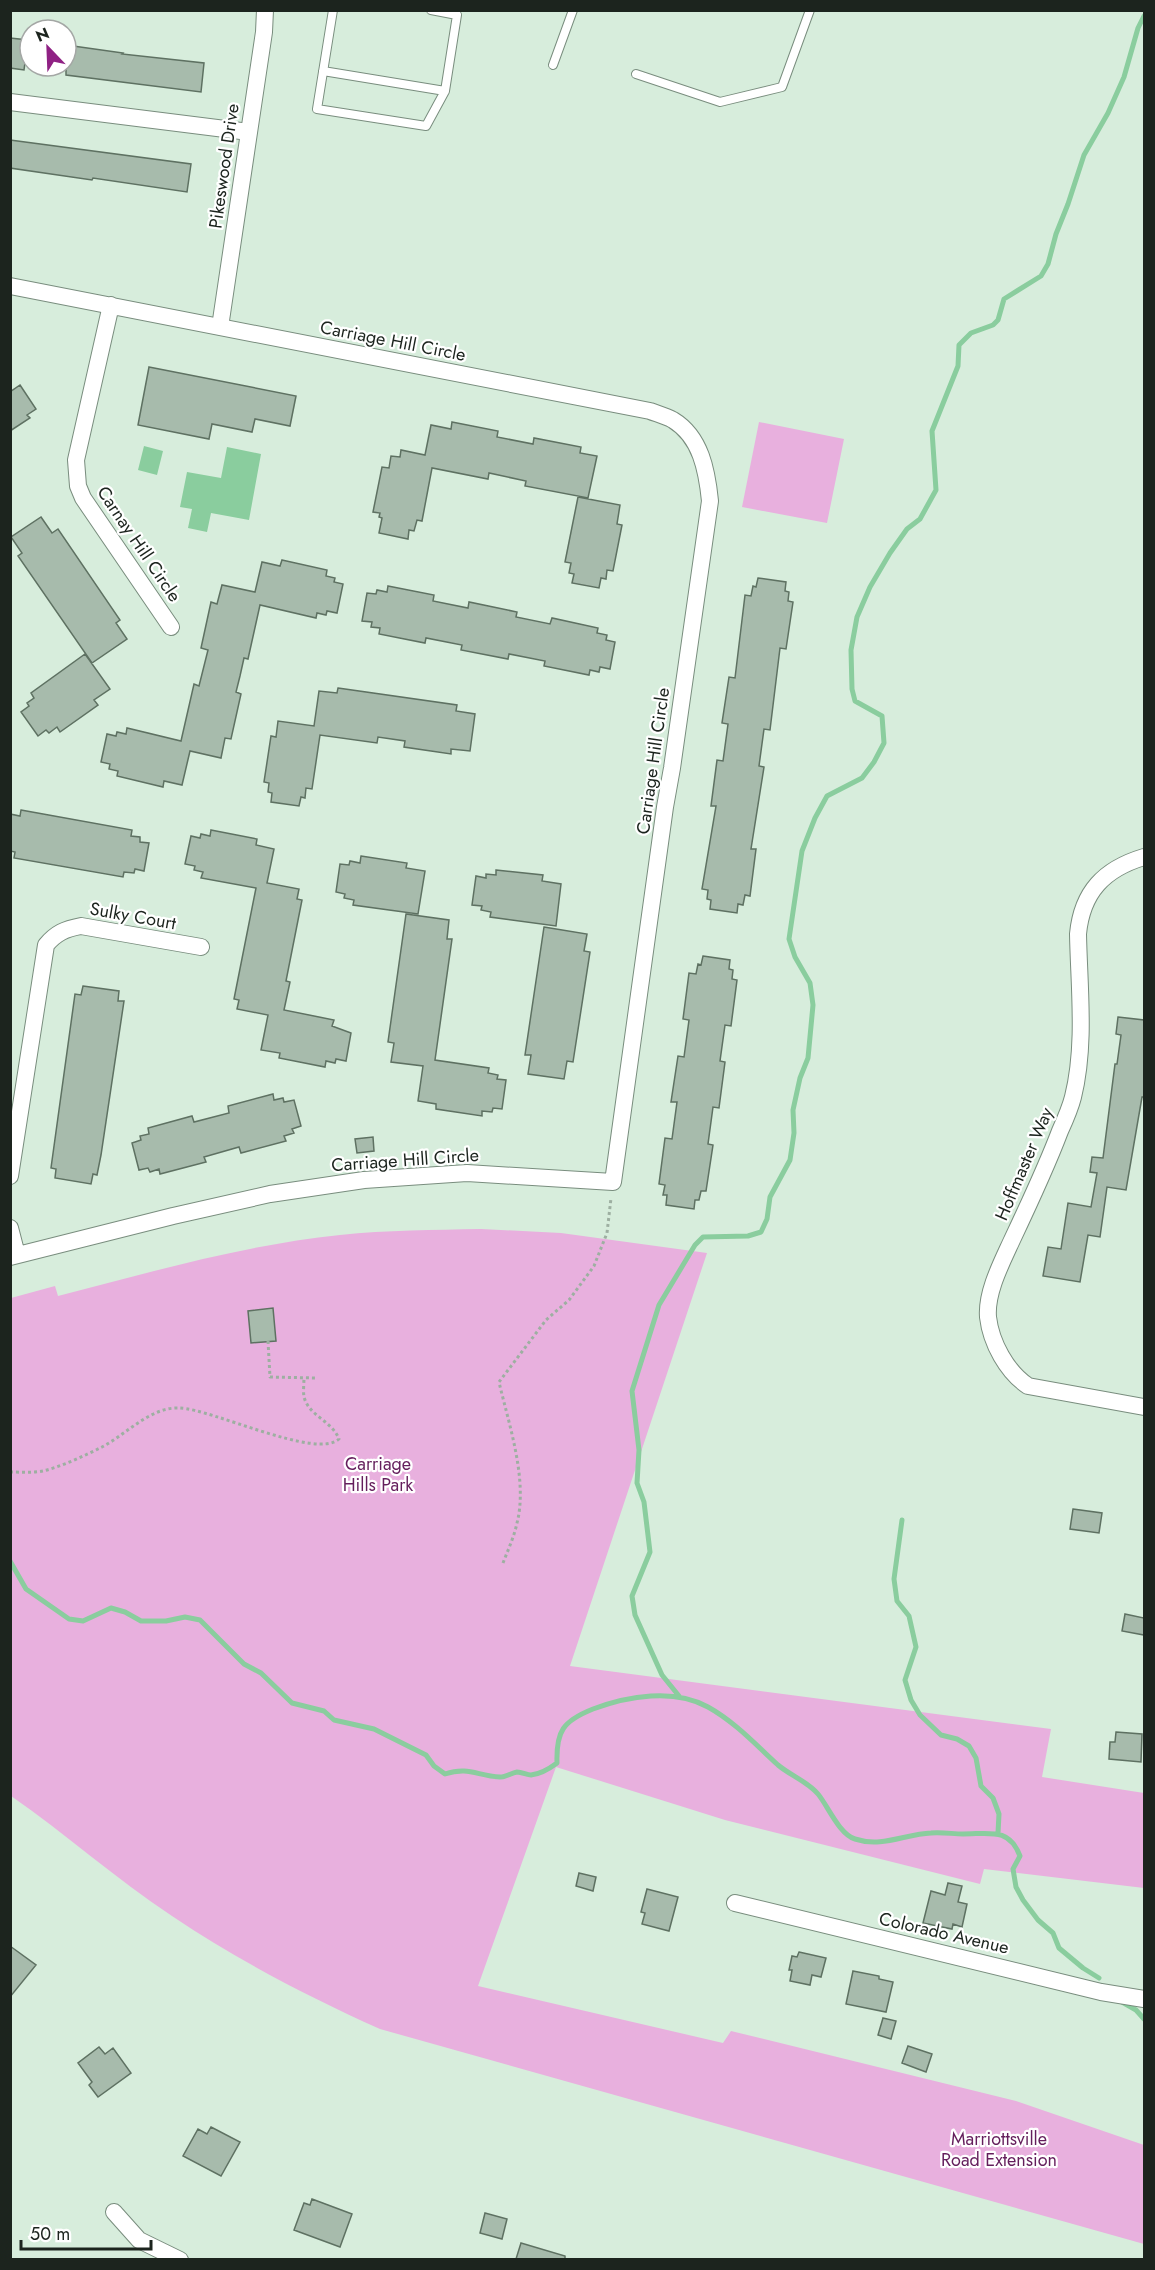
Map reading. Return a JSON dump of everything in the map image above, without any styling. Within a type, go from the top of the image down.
[{"type":"street","name":"Pikeswood Drive","points":[[220,327],[264,32],[265,10]]},
{"type":"street","points":[[10,102],[249,132]]},
{"type":"street","name":"Carriage Hill Circle","points":[[10,286],[651,411],[673,420],[687,433],[700,453],[708,474],[710,501],[613,1182],[467,1173],[364,1180],[270,1194],[14,1256]]},
{"type":"street","name":"Carnay Hill Circle","points":[[111,305],[76,460],[78,486],[83,498],[171,627]]},
{"type":"street","name":"Hoffmaster Way","points":[[1144,857],[1129,862],[1110,873],[1090,892],[1080,913],[1078,934],[1080,1061],[1073,1099],[1001,1264],[990,1298],[988,1317],[1007,1366],[1016,1378],[1028,1386],[1144,1407]]},
{"type":"street","name":"Sulky Court","points":[[10,1176],[46,945],[54,935],[65,929],[81,926],[201,947]]},
{"type":"street","points":[[10,1228],[14,1256]]},
{"type":"street","name":"Colorado Avenue","points":[[735,1903],[1101,1992],[1144,1999]]},
{"type":"street","points":[[114,2212],[140,2240],[180,2259]]},
{"type":"lane","points":[[333,10],[317,109],[426,126],[445,91],[457,15],[431,10]]},
{"type":"lane","points":[[553,65],[573,10]]},
{"type":"lane","points":[[636,74],[720,102],[782,87],[810,10]]},
{"type":"lane","points":[[323,71],[445,91]]},
{"type":"path","points":[[503,1563],[517,1524],[520,1501],[517,1460],[499,1382],[546,1320],[569,1300],[594,1266],[607,1233],[613,1182]]},
{"type":"path","points":[[268,1341],[270,1377],[317,1378]]},
{"type":"path","points":[[10,1472],[41,1471],[67,1463],[104,1446],[165,1409],[180,1408],[201,1411],[273,1436],[323,1444],[334,1443],[339,1439],[336,1433],[309,1408],[304,1396],[304,1377]]},
{"type":"green space","points":[[759,422],[844,439],[827,523],[742,507]]},
{"type":"green space","name":"Carriage Hills Park","points":[[481,1229],[561,1233],[707,1253],[570,1666],[1051,1729],[1042,1777],[1144,1793],[1144,1888],[984,1869],[980,1884],[725,1820],[556,1767],[478,1986],[723,2043],[731,2031],[1016,2101],[1144,2145],[1144,2244],[380,2029],[326,2004],[222,1948],[151,1902],[11,1796],[11,1298],[55,1286],[58,1296],[198,1260],[269,1245],[375,1232]]},
{"type":"shaded area","points":[[144,446],[163,451],[157,475],[138,470]]},
{"type":"shaded area","points":[[227,447],[261,454],[249,520],[211,513],[207,532],[188,528],[192,509],[180,507],[187,472],[221,478]]},
{"type":"building","points":[[10,38],[18,39],[18,69],[10,68]]},
{"type":"building","points":[[78,47],[204,63],[201,92],[78,77]]},
{"type":"building","points":[[10,140],[191,164],[187,192],[10,168]]},
{"type":"building","points":[[149,367],[296,396],[290,426],[255,419],[252,432],[212,424],[209,439],[138,425]]},
{"type":"building","points":[[20,385],[36,409],[27,415],[30,418],[10,431],[10,392]]},
{"type":"building","points":[[452,422],[498,431],[497,437],[533,444],[534,438],[581,447],[580,453],[597,456],[588,498],[525,486],[526,481],[489,473],[488,479],[432,468],[422,521],[417,520],[414,531],[409,530],[408,539],[379,533],[382,518],[379,517],[380,513],[373,512],[382,467],[389,468],[391,456],[400,457],[401,450],[425,455],[431,425],[451,429]]},
{"type":"building","points":[[578,497],[620,505],[617,524],[622,525],[613,571],[607,570],[606,579],[601,578],[599,588],[572,583],[574,574],[569,573],[571,563],[565,562]]},
{"type":"building","points":[[41,517],[52,533],[58,529],[120,620],[116,623],[127,639],[92,663],[18,556],[22,553],[11,537]]},
{"type":"building","points":[[282,560],[327,570],[326,576],[335,578],[334,582],[343,584],[337,613],[327,611],[326,615],[317,613],[316,618],[260,605],[248,659],[244,658],[236,692],[241,694],[231,739],[225,738],[221,758],[190,751],[182,785],[164,781],[163,787],[117,776],[118,771],[109,769],[110,764],[101,762],[107,734],[116,736],[117,732],[126,734],[127,728],[181,741],[194,684],[199,686],[208,650],[201,648],[211,602],[217,604],[222,585],[255,592],[262,562],[280,566]]},
{"type":"building","points":[[758,578],[786,582],[785,591],[789,592],[788,601],[793,602],[786,649],[780,648],[770,730],[764,729],[759,766],[764,767],[751,849],[756,849],[750,896],[745,895],[743,905],[738,904],[737,913],[710,909],[711,900],[707,899],[708,890],[702,889],[716,806],[711,806],[717,760],[723,761],[728,724],[722,723],[729,677],[735,678],[745,595],[751,596]]},
{"type":"building","points":[[388,586],[434,595],[433,601],[468,608],[469,602],[517,612],[516,617],[550,624],[552,618],[598,628],[597,633],[607,635],[606,640],[615,642],[610,669],[600,667],[599,672],[590,670],[589,675],[544,666],[545,661],[509,654],[508,659],[461,650],[462,645],[426,638],[425,643],[379,634],[380,628],[371,627],[372,622],[362,621],[367,593],[376,594],[377,590],[387,592]]},
{"type":"building","points":[[85,654],[110,689],[94,700],[98,705],[60,732],[57,727],[49,733],[46,730],[38,736],[21,712],[34,698],[31,693]]},
{"type":"building","points":[[338,688],[457,705],[456,711],[475,714],[470,751],[451,749],[451,754],[404,747],[405,741],[378,737],[377,743],[320,735],[312,789],[306,788],[305,798],[301,797],[299,806],[271,802],[272,793],[268,792],[269,783],[264,782],[271,736],[276,737],[278,721],[314,726],[319,691],[337,693]]},
{"type":"building","points":[[21,810],[132,830],[131,836],[140,837],[140,842],[149,843],[144,871],[135,869],[134,873],[124,872],[123,877],[14,858],[15,852],[10,851],[10,814],[20,816]]},
{"type":"building","points":[[211,830],[257,839],[256,845],[274,849],[267,883],[299,889],[297,899],[302,900],[286,981],[290,982],[284,1010],[334,1020],[332,1026],[351,1033],[346,1061],[336,1059],[335,1063],[326,1061],[325,1067],[279,1058],[280,1053],[261,1050],[268,1015],[237,1009],[239,1000],[234,999],[256,888],[201,878],[203,872],[194,870],[195,866],[185,864],[191,836],[200,838],[201,834],[210,836]]},
{"type":"building","points":[[361,856],[407,863],[406,868],[425,871],[418,914],[353,905],[354,900],[344,898],[345,894],[336,892],[340,864],[349,865],[350,861],[360,863]]},
{"type":"building","points":[[496,870],[543,875],[542,881],[561,884],[556,926],[490,917],[491,912],[481,910],[482,906],[472,905],[476,876],[486,878],[486,874],[496,875]]},
{"type":"building","points":[[406,914],[449,920],[447,939],[452,939],[435,1060],[489,1068],[488,1073],[498,1075],[497,1079],[506,1080],[502,1109],[493,1108],[492,1112],[482,1111],[482,1116],[436,1109],[436,1104],[418,1101],[423,1066],[391,1062],[394,1043],[388,1042]]},
{"type":"building","points":[[544,927],[587,934],[584,951],[590,952],[573,1062],[567,1061],[564,1079],[528,1074],[531,1055],[525,1055]]},
{"type":"building","points":[[703,956],[730,960],[729,969],[733,970],[732,979],[737,980],[731,1026],[725,1025],[720,1061],[725,1062],[719,1108],[713,1107],[708,1144],[713,1145],[706,1191],[701,1191],[699,1200],[695,1200],[694,1209],[666,1205],[667,1195],[663,1195],[665,1185],[659,1184],[665,1138],[672,1139],[677,1102],[671,1102],[678,1056],[684,1057],[689,1020],[683,1019],[689,973],[696,974]]},
{"type":"building","points":[[83,986],[119,991],[118,1001],[124,1001],[101,1155],[97,1175],[93,1174],[91,1184],[55,1178],[56,1169],[51,1168],[75,994],[81,995]]},
{"type":"building","points":[[1118,1017],[1144,1020],[1144,1097],[1142,1097],[1126,1190],[1107,1187],[1100,1237],[1088,1235],[1080,1282],[1043,1276],[1048,1247],[1061,1249],[1068,1203],[1091,1207],[1097,1173],[1090,1172],[1092,1157],[1103,1158],[1121,1035],[1116,1034]]},
{"type":"building","points":[[273,1094],[274,1100],[283,1098],[284,1102],[294,1100],[301,1126],[292,1129],[294,1133],[284,1136],[286,1141],[241,1153],[239,1147],[204,1157],[206,1162],[160,1174],[159,1169],[150,1172],[148,1168],[139,1170],[132,1143],[141,1140],[140,1136],[149,1134],[148,1128],[192,1116],[194,1122],[229,1113],[228,1106]]},
{"type":"building","points":[[373,1137],[374,1151],[357,1153],[355,1139]]},
{"type":"building","points":[[273,1308],[276,1341],[251,1343],[248,1311]]},
{"type":"building","points":[[1073,1509],[1102,1513],[1099,1533],[1070,1529]]},
{"type":"building","points":[[1125,1614],[1144,1618],[1144,1635],[1122,1631]]},
{"type":"building","points":[[1116,1732],[1142,1734],[1141,1762],[1109,1759],[1110,1742],[1115,1742]]},
{"type":"building","points":[[579,1873],[596,1877],[593,1891],[576,1886]]},
{"type":"building","points":[[948,1883],[962,1886],[958,1902],[967,1904],[962,1927],[953,1924],[952,1929],[923,1923],[931,1891],[945,1895]]},
{"type":"building","points":[[647,1889],[678,1897],[669,1931],[642,1924],[645,1913],[641,1912]]},
{"type":"building","points":[[10,1946],[36,1965],[10,1997]]},
{"type":"building","points":[[799,1952],[826,1958],[821,1977],[812,1975],[810,1985],[790,1981],[792,1970],[789,1970],[792,1956],[797,1957]]},
{"type":"building","points":[[853,1971],[879,1976],[879,1979],[893,1982],[886,2012],[846,2004]]},
{"type":"building","points":[[883,2018],[896,2021],[891,2039],[878,2035]]},
{"type":"building","points":[[908,2046],[932,2054],[926,2072],[902,2063]]},
{"type":"building","points":[[99,2047],[105,2054],[113,2048],[131,2073],[98,2097],[89,2085],[92,2082],[78,2063]]},
{"type":"building","points":[[211,2127],[240,2142],[221,2176],[183,2156],[198,2129],[207,2134]]},
{"type":"building","points":[[312,2199],[352,2214],[340,2247],[294,2230],[304,2203],[310,2205]]},
{"type":"building","points":[[485,2213],[507,2219],[502,2239],[480,2233]]},
{"type":"building","points":[[521,2243],[565,2256],[565,2259],[516,2259]]},
{"type":"waterway","points":[[679,1696],[662,1675],[635,1615],[632,1596],[650,1552],[644,1502],[637,1483],[639,1450],[632,1391],[659,1305],[695,1245],[703,1237],[748,1236],[761,1232],[767,1219],[770,1197],[790,1160],[794,1133],[793,1110],[800,1078],[808,1058],[813,1005],[810,983],[795,957],[789,939],[802,851],[815,818],[827,796],[862,778],[884,743],[882,716],[855,701],[852,689],[851,650],[857,617],[870,587],[890,553],[907,529],[920,519],[936,490],[932,431],[958,366],[959,345],[971,333],[993,325],[998,320],[1004,299],[1041,276],[1048,264],[1056,234],[1084,155],[1108,113],[1124,77],[1138,28],[1144,16]]},
{"type":"waterway","points":[[902,1520],[894,1579],[897,1601],[909,1616],[916,1647],[905,1680],[911,1700],[920,1715],[941,1735],[957,1739],[969,1746],[976,1758],[981,1786],[993,1798],[999,1814],[998,1833]]},
{"type":"waterway","points":[[10,1561],[26,1589],[69,1619],[83,1621],[111,1608],[125,1612],[141,1621],[166,1621],[185,1617],[200,1620],[244,1664],[261,1673],[292,1703],[324,1711],[334,1720],[374,1729],[426,1755],[434,1766],[445,1774],[460,1771],[500,1777],[517,1772],[538,1774],[557,1763],[558,1743],[563,1728],[583,1713],[607,1704],[651,1696],[681,1697],[695,1701],[727,1720],[778,1765],[814,1789],[839,1826],[855,1839],[875,1842],[921,1834],[990,1833],[1010,1840],[1020,1856],[1013,1869],[1016,1887],[1023,1900],[1038,1920],[1053,1933],[1059,1948],[1099,1978]]},
{"type":"waterway","points":[[1122,2002],[1136,2010],[1144,2019]]},
{"type":"park label","name":"Marriottsville Road Extension","points":[[999,2149]]}]
